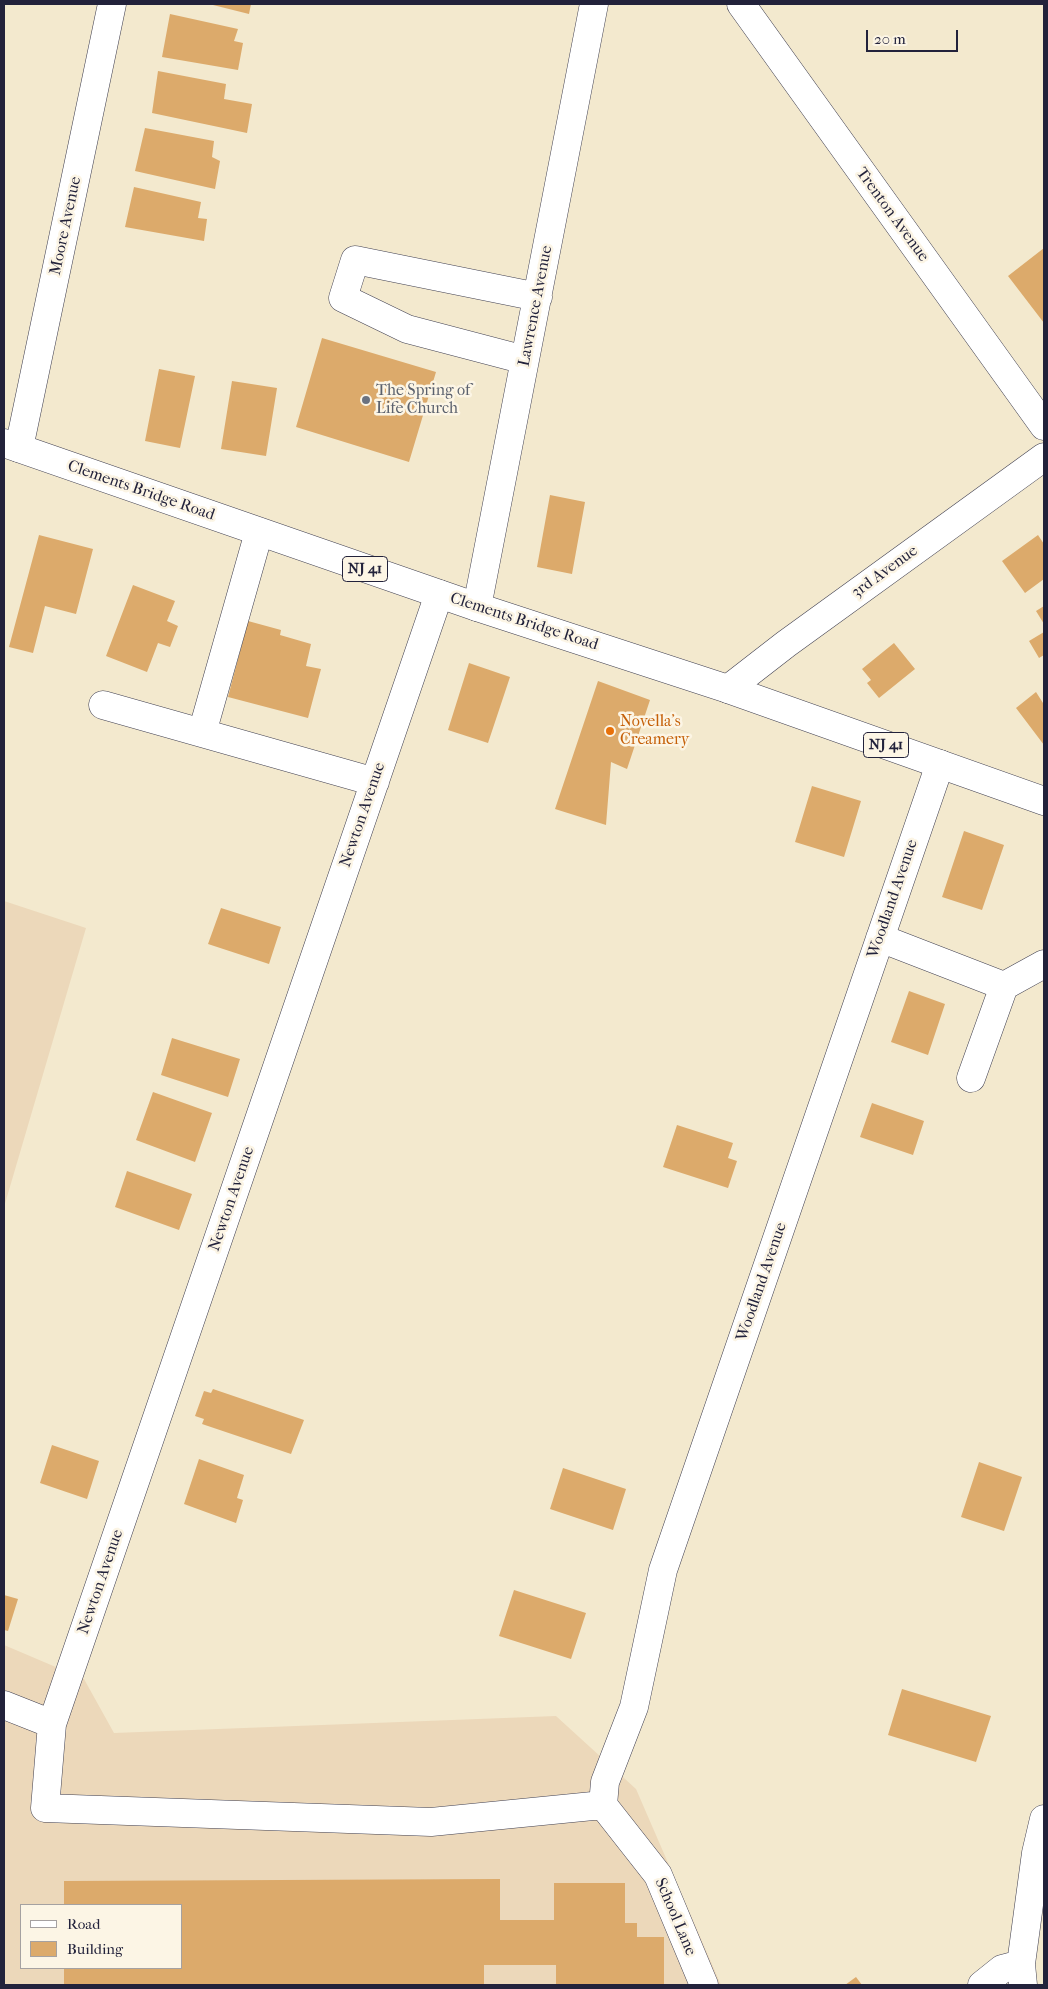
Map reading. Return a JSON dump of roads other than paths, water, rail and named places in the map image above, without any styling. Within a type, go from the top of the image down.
[{"type":"street","name":"Moore Avenue","points":[[11,446],[112,4]]},
{"type":"street","name":"Lawrence Avenue","points":[[477,607],[594,4]]},
{"type":"street","name":"Trenton Avenue","points":[[740,4],[1044,426]]},
{"type":"street","points":[[525,360],[407,328],[343,298],[355,260],[538,297]]},
{"type":"street","name":"Clements Bridge Road","points":[[11,446],[477,607],[728,689],[1044,801]]},
{"type":"street","name":"3rd Avenue","points":[[728,689],[786,644],[1044,456]]},
{"type":"street","points":[[202,733],[259,532]]},
{"type":"street","name":"Newton Avenue","points":[[439,594],[52,1724],[45,1808],[431,1822],[603,1805]]},
{"type":"street","points":[[103,706],[375,782]]},
{"type":"street","name":"Woodland Avenue","points":[[603,1805],[605,1782],[634,1707],[663,1570],[940,764]]},
{"type":"street","points":[[880,938],[1004,986]]},
{"type":"street","points":[[971,1078],[1004,986],[1044,964]]},
{"type":"street","points":[[4,1705],[52,1724]]},
{"type":"street","name":"School Lane","points":[[603,1805],[658,1875],[704,1985]]},
{"type":"street","points":[[982,1985],[1002,1969],[1022,1975],[1036,1853],[1044,1819]]},
{"type":"place","name":"The Spring of Life Church","points":[[366,400]]},
{"type":"place","name":"Novella's Creamery","points":[[610,731]]}]
